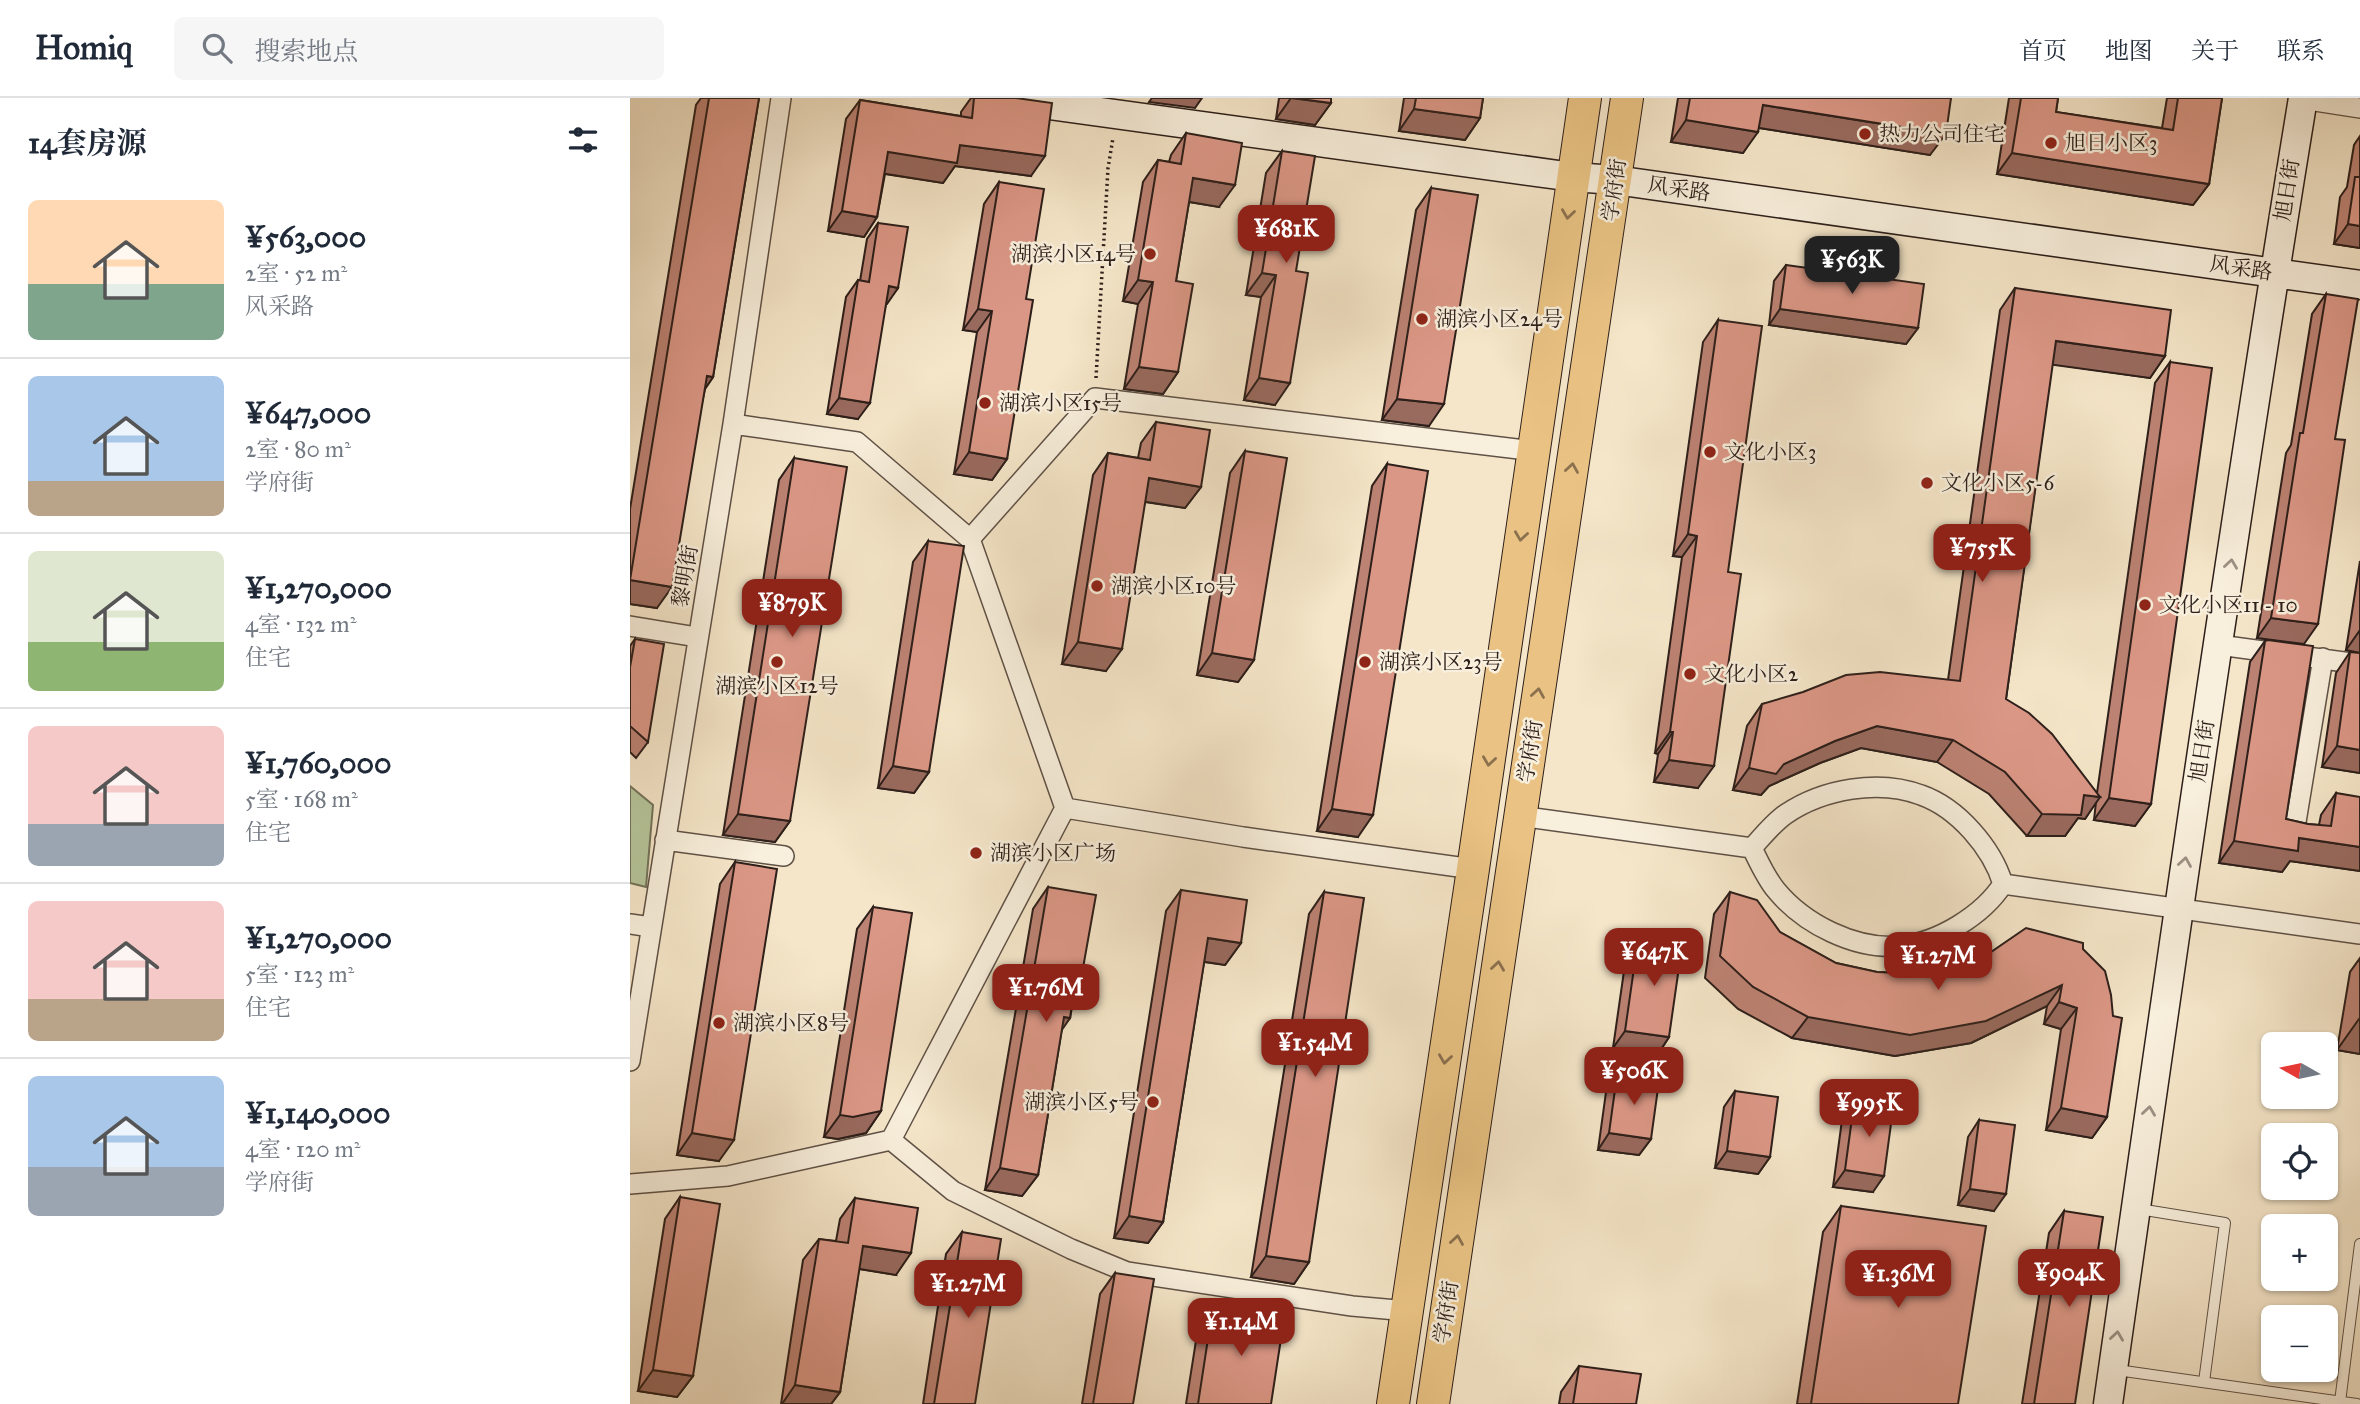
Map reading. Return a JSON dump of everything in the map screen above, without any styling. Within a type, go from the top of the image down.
[{"type":"main road","name":"风采路","points":[[998,98],[1573,177],[1615,180],[2360,285]]},
{"type":"main road","name":"学府街","points":[[1393,1404],[1585,98]]},
{"type":"main road","name":"学府街","points":[[1433,1404],[1627,98]]},
{"type":"main road","name":"旭日街","points":[[2108,1404],[2178,909],[2274,272],[2303,98]]},
{"type":"main road","points":[[1453,1007],[1460,1020],[1471,1025],[1491,1013]]},
{"type":"street","name":"黎明街","points":[[630,1061],[733,424],[781,98]]},
{"type":"street","points":[[2303,98],[2360,108]]},
{"type":"street","points":[[970,539],[1095,398],[1534,451]]},
{"type":"street","points":[[630,1184],[728,1176],[891,1140],[1065,808],[970,539],[857,442],[733,424]]},
{"type":"street","points":[[630,626],[697,637]]},
{"type":"street","points":[[2218,645],[2360,664]]},
{"type":"street","points":[[2294,834],[2323,658]]},
{"type":"street","points":[[1752,848],[1785,815],[1815,799],[1855,789],[1886,788],[1921,795],[1942,806],[1970,830],[1989,852],[2003,884]]},
{"type":"street","points":[[1065,808],[1473,869]]},
{"type":"street","points":[[1520,816],[1752,848]]},
{"type":"street","points":[[665,840],[784,856]]},
{"type":"street","points":[[1752,848],[1775,889],[1799,912],[1835,934],[1864,943],[1899,946],[1923,941],[1957,926],[1981,911],[2003,884]]},
{"type":"street","points":[[2003,884],[2360,934]]},
{"type":"street","points":[[630,924],[651,927]]},
{"type":"street","points":[[891,1140],[953,1191],[1071,1250],[1127,1272],[1352,1306],[1408,1311]]},
{"type":"lane","points":[[2136,1209],[2225,1223],[2204,1382]]},
{"type":"lane","points":[[2340,1402],[2360,1244]]},
{"type":"lane","points":[[2113,1369],[2357,1404]]},
{"type":"path","points":[[1095,398],[1108,168],[1117,114]]},
{"type":"green space","points":[[630,786],[653,805],[646,887],[630,883]]},
{"type":"building","points":[[709,98],[759,98],[713,377],[707,376],[672,587],[630,580]]},
{"type":"building","points":[[974,98],[1016,98],[1052,103],[1045,156],[960,145],[957,163],[888,152],[877,217],[842,211],[860,100],[972,118]]},
{"type":"building","points":[[1293,98],[1331,98],[1331,103]]},
{"type":"building","points":[[1416,98],[1483,98],[1480,118],[1414,109]]},
{"type":"building","points":[[1690,98],[1951,98],[1946,134],[1763,105],[1758,132],[1686,120]]},
{"type":"building","points":[[2021,98],[2058,98],[2056,112],[2173,130],[2178,98],[2222,98],[2209,184],[2012,153]]},
{"type":"building","points":[[1186,133],[1242,143],[1235,185],[1193,178],[1176,281],[1193,284],[1178,372],[1139,367],[1153,282],[1138,280],[1158,160],[1181,164]]},
{"type":"building","points":[[1282,151],[1315,156],[1296,271],[1308,273],[1290,383],[1259,378],[1276,275],[1262,273]]},
{"type":"building","points":[[2355,177],[2360,177],[2360,226],[2348,224]]},
{"type":"building","name":"湖滨小区15号","points":[[999,182],[1044,189],[1026,299],[1033,300],[1007,459],[969,452],[992,311],[978,309]]},
{"type":"building","name":"湖滨小区24号","points":[[1431,188],[1478,195],[1444,404],[1397,399]]},
{"type":"building","points":[[878,223],[908,227],[898,288],[889,286],[870,403],[839,398],[858,280],[869,282]]},
{"type":"building","points":[[1786,265],[1924,284],[1918,328],[1780,309]]},
{"type":"building","points":[[2015,288],[2171,310],[2165,356],[2056,341],[2006,699],[2029,713],[2052,734],[2100,797],[2084,795],[2081,815],[2042,814],[2005,772],[1953,740],[1877,726],[1784,764],[1776,774],[1749,768],[1762,704],[1846,675],[1880,672],[1960,681]]},
{"type":"building","points":[[2326,294],[2358,299],[2335,439],[2345,440],[2318,624],[2271,618],[2300,433],[2303,433]]},
{"type":"building","points":[[1718,320],[1762,326],[1728,572],[1741,574],[1714,766],[1669,760],[1673,732],[1670,732],[1697,536],[1688,534]]},
{"type":"building","name":"文化小区11 - 10","points":[[2170,362],[2212,368],[2151,804],[2109,798]]},
{"type":"building","name":"湖滨小区10号","points":[[1156,422],[1210,430],[1201,487],[1149,478],[1122,649],[1078,642],[1108,453],[1150,460]]},
{"type":"building","points":[[1245,451],[1287,458],[1254,660],[1212,653]]},
{"type":"building","name":"湖滨小区12号","points":[[794,458],[847,467],[790,821],[738,814]]},
{"type":"building","name":"湖滨小区23号","points":[[1387,464],[1428,471],[1373,815],[1332,809]]},
{"type":"building","points":[[928,541],[964,546],[929,772],[893,766]]},
{"type":"building","points":[[635,639],[664,644],[648,742],[630,726],[630,667]]},
{"type":"building","points":[[2265,641],[2313,646],[2286,819],[2331,826],[2336,793],[2360,797],[2360,847],[2299,838],[2298,851],[2234,841]]},
{"type":"building","points":[[2350,652],[2360,653],[2360,750],[2337,746]]},
{"type":"building","name":"湖滨小区8号","points":[[735,862],[777,869],[734,1140],[692,1133]]},
{"type":"building","points":[[1048,887],[1096,895],[1083,968],[1078,967],[1070,1018],[1064,1017],[1038,1175],[1000,1168]]},
{"type":"building","name":"湖滨小区5号","points":[[1181,890],[1247,900],[1241,943],[1208,938],[1163,1222],[1129,1216]]},
{"type":"building","points":[[1324,892],[1364,898],[1309,1262],[1266,1256]]},
{"type":"building","points":[[1730,892],[1757,900],[1780,932],[1836,963],[1877,972],[1923,974],[1988,954],[2026,928],[2083,943],[2083,949],[2105,971],[2113,1016],[2122,1018],[2107,1117],[2061,1108],[2077,1008],[2059,1002],[2062,985],[1986,1021],[1910,1035],[1808,1017],[1753,987],[1720,956]]},
{"type":"building","points":[[873,907],[912,913],[881,1111],[853,1117],[840,1115]]},
{"type":"building","points":[[1638,940],[1682,946],[1669,1037],[1625,1031]]},
{"type":"building","points":[[1617,1075],[1659,1081],[1651,1139],[1609,1133]]},
{"type":"building","points":[[1735,1091],[1778,1097],[1770,1157],[1727,1151]]},
{"type":"building","points":[[1854,1103],[1893,1109],[1884,1176],[1845,1170]]},
{"type":"building","points":[[1979,1120],[2015,1125],[2006,1194],[1970,1189]]},
{"type":"building","points":[[680,1197],[720,1204],[693,1376],[653,1370]]},
{"type":"building","points":[[855,1198],[918,1208],[911,1253],[863,1246],[840,1392],[795,1385],[819,1239],[848,1243]]},
{"type":"building","points":[[1841,1206],[1986,1226],[1958,1404],[1811,1404]]},
{"type":"building","points":[[2064,1211],[2103,1217],[2075,1404],[2034,1404]]},
{"type":"building","points":[[962,1232],[1001,1239],[975,1404],[934,1404]]},
{"type":"building","points":[[1115,1273],[1154,1279],[1133,1404],[1093,1404]]},
{"type":"building","points":[[1213,1306],[1284,1319],[1271,1404],[1198,1404]]},
{"type":"building","points":[[1579,1366],[1641,1374],[1636,1404],[1573,1404]]},
{"type":"place","name":"热力公司住宅","points":[[1865,134]]},
{"type":"place","name":"旭日小区3","points":[[2051,143]]},
{"type":"place","name":"湖滨小区14号","points":[[1150,254]]},
{"type":"place","name":"湖滨小区24号","points":[[1422,319]]},
{"type":"place","name":"湖滨小区15号","points":[[985,403]]},
{"type":"place","name":"文化小区3","points":[[1710,452]]},
{"type":"place","name":"文化小区5-6","points":[[1927,483]]},
{"type":"place","name":"湖滨小区10号","points":[[1097,586]]},
{"type":"place","name":"文化小区11 - 10","points":[[2145,605]]},
{"type":"place","name":"湖滨小区12号","points":[[777,662]]},
{"type":"place","name":"湖滨小区23号","points":[[1365,662]]},
{"type":"place","name":"文化小区2","points":[[1690,674]]},
{"type":"place","name":"湖滨小区广场","points":[[976,853]]},
{"type":"place","name":"湖滨小区8号","points":[[719,1023]]},
{"type":"place","name":"湖滨小区5号","points":[[1153,1102]]}]
